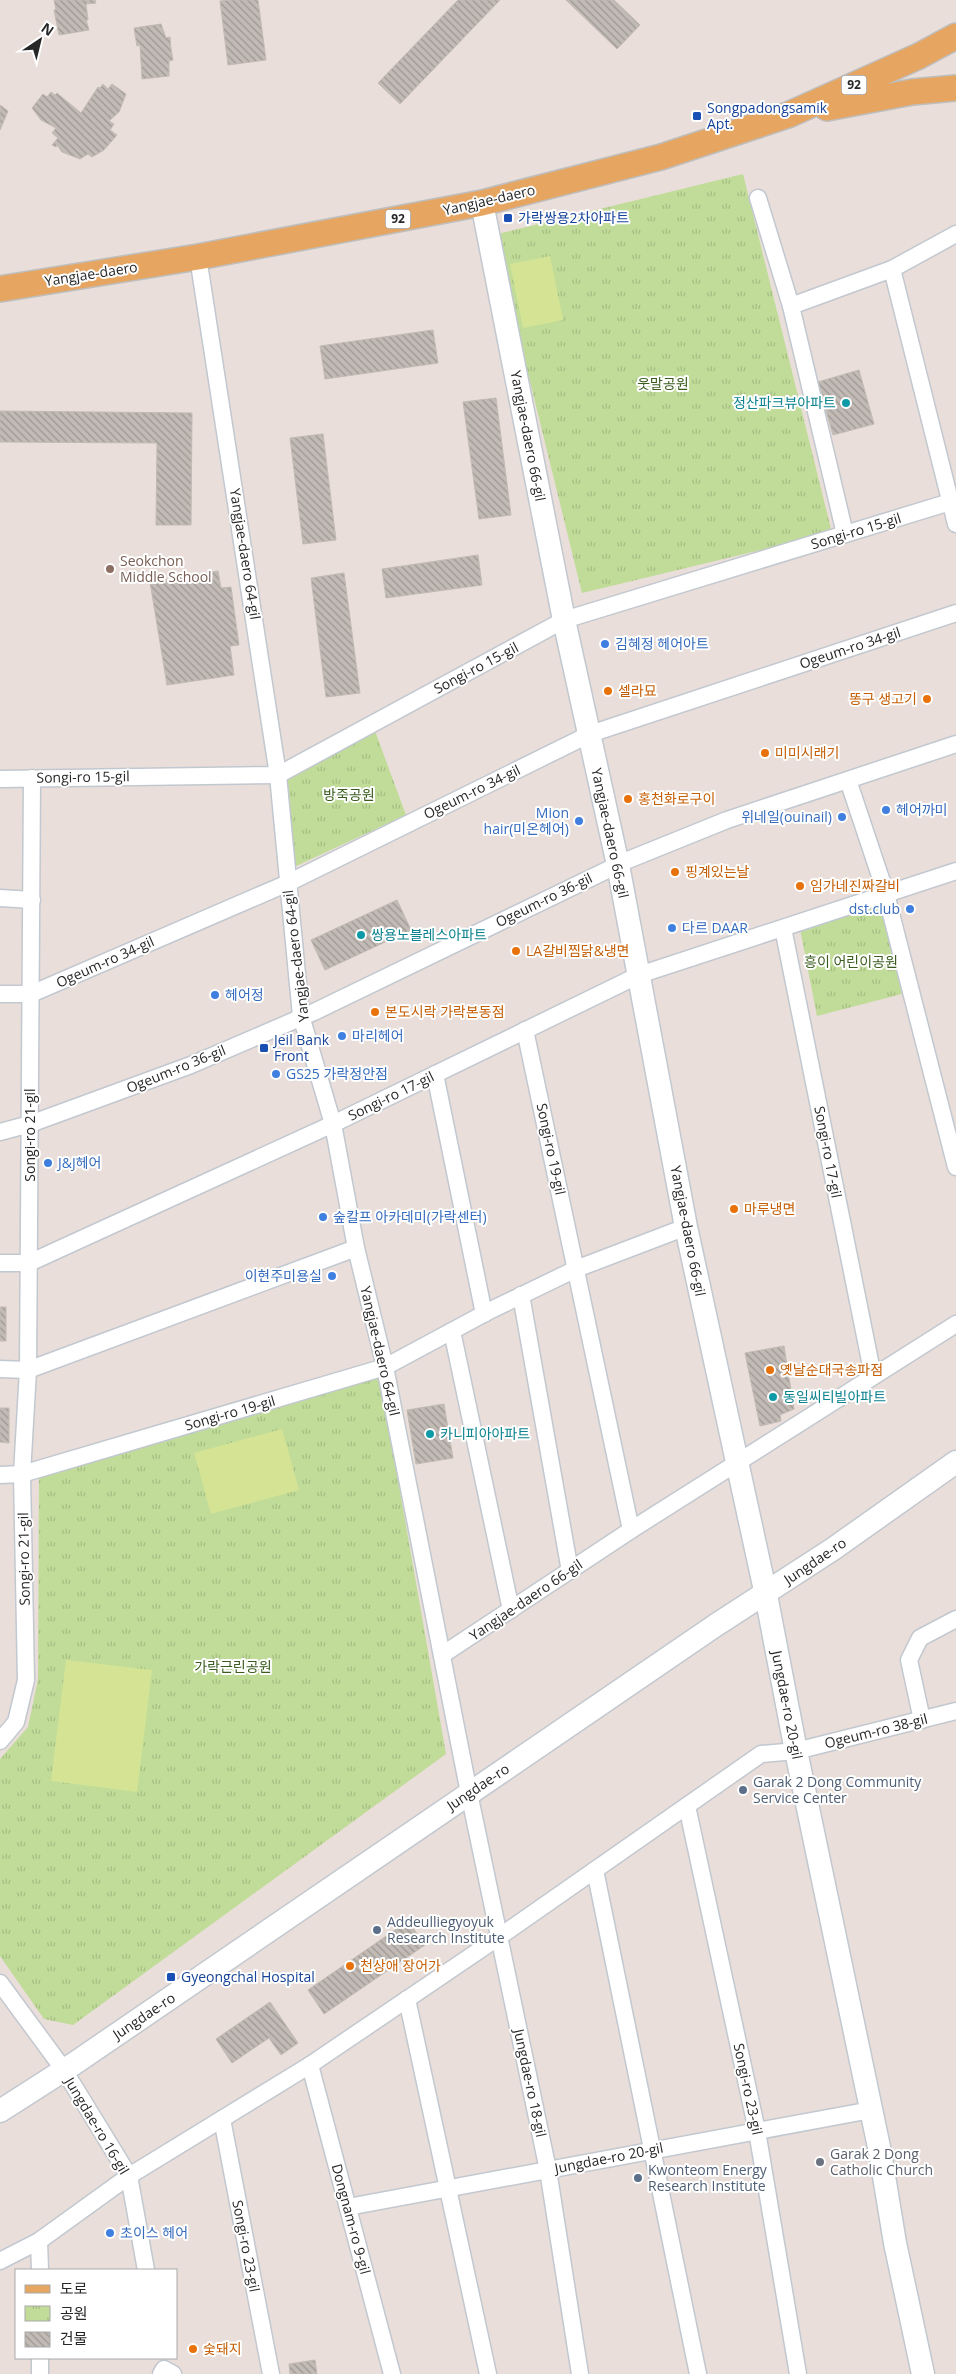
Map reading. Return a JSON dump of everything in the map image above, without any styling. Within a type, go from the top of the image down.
[{"type":"main road","points":[[919,56],[956,16]]},
{"type":"main road","name":"Yangjae-daero","points":[[0,289],[198,257],[482,204],[661,157],[788,115],[919,56],[956,36]]},
{"type":"main road","points":[[788,115],[912,92],[956,88]]},
{"type":"street","points":[[758,198],[791,306],[845,534]]},
{"type":"street","name":"Yangjae-daero 66-gil","points":[[482,204],[564,620],[618,864],[686,1228],[766,1595]]},
{"type":"street","points":[[791,306],[892,269],[956,234]]},
{"type":"street","name":"Yangjae-daero 64-gil","points":[[198,257],[278,775],[301,1016],[333,1124],[356,1248],[385,1367],[469,1793]]},
{"type":"street","points":[[892,269],[956,524]]},
{"type":"street","name":"Songi-ro 15-gil","points":[[0,779],[278,775],[564,620],[950,502]]},
{"type":"street","name":"Ogeum-ro 34-gil","points":[[0,994],[31,994],[288,883],[590,734],[956,614]]},
{"type":"street","name":"Ogeum-ro 36-gil","points":[[0,1132],[30,1124],[191,1065],[301,1016],[618,864],[727,820],[956,744]]},
{"type":"street","name":"Songi-ro 21-gil","points":[[0,1741],[16,1722],[26,1680],[22,1474],[28,1370],[32,778]]},
{"type":"street","points":[[848,780],[886,894],[956,1167]]},
{"type":"street","name":"Songi-ro 17-gil","points":[[0,1263],[29,1263],[333,1124],[639,975],[956,871]]},
{"type":"street","points":[[0,898],[32,900]]},
{"type":"street","name":"Songi-ro 17-gil","points":[[783,928],[873,1376]]},
{"type":"street","name":"Songi-ro 19-gil","points":[[526,1030],[631,1530]]},
{"type":"street","points":[[435,1074],[484,1314]]},
{"type":"street","name":"Songi-ro 19-gil","points":[[0,1476],[22,1474],[385,1367],[521,1295],[576,1269],[686,1228]]},
{"type":"street","points":[[0,1369],[28,1370],[356,1248]]},
{"type":"street","points":[[521,1295],[570,1571]]},
{"type":"street","points":[[737,1463],[956,1324]]},
{"type":"street","points":[[452,1331],[511,1610]]},
{"type":"street","name":"Jungdae-ro","points":[[0,2111],[64,2070],[716,1625],[766,1595],[956,1462]]},
{"type":"street","name":"Yangjae-daero 66-gil","points":[[442,1655],[631,1530],[737,1463]]},
{"type":"street","name":"Jungdae-ro 20-gil","points":[[766,1595],[796,1751],[871,2110],[895,2243],[923,2374]]},
{"type":"street","points":[[922,1720],[909,1660],[920,1638],[956,1619]]},
{"type":"street","name":"Ogeum-ro 38-gil","points":[[796,1751],[956,1711]]},
{"type":"street","points":[[0,2261],[39,2241],[129,2176],[310,2065],[499,1937],[761,1754],[796,1751]]},
{"type":"street","name":"Jungdae-ro 18-gil","points":[[469,1793],[548,2170],[580,2374]]},
{"type":"street","name":"Songi-ro 23-gil","points":[[686,1806],[757,2131],[798,2374]]},
{"type":"street","points":[[595,1870],[698,2374]]},
{"type":"street","name":"Jungdae-ro 16-gil","points":[[0,1982],[64,2070],[129,2176],[146,2269]]},
{"type":"street","points":[[407,1999],[488,2374]]},
{"type":"street","name":"Dongnam-ro 9-gil","points":[[310,2065],[392,2374]]},
{"type":"street","name":"Jungdae-ro 20-gil","points":[[348,2207],[871,2110]]},
{"type":"street","name":"Songi-ro 23-gil","points":[[222,2119],[271,2374]]},
{"type":"street","points":[[39,2241],[40,2269]]},
{"type":"street","points":[[40,2359],[40,2374]]},
{"type":"green space","name":"웃말공원","points":[[743,174],[832,533],[582,593],[494,235]]},
{"type":"green space","points":[[550,256],[563,320],[523,328],[510,264]]},
{"type":"green space","name":"방죽공원","points":[[375,731],[406,815],[294,867],[287,780]]},
{"type":"green space","name":"흥이 어린이공원","points":[[882,903],[902,994],[817,1016],[800,929]]},
{"type":"green space","name":"가락근린공원","points":[[380,1377],[446,1754],[73,2025],[44,2019],[0,1956],[0,1759],[28,1727],[38,1679],[39,1478]]},
{"type":"green space","points":[[282,1429],[299,1490],[211,1514],[194,1453]]},
{"type":"green space","points":[[66,1660],[152,1670],[137,1792],[51,1781]]},
{"type":"building","points":[[54,0],[95,0],[96,3],[86,4],[88,20],[86,20],[89,30],[59,35]]},
{"type":"building","points":[[258,0],[266,60],[228,65],[220,1]]},
{"type":"building","points":[[458,0],[500,0],[400,104],[378,83]]},
{"type":"building","points":[[566,0],[614,0],[640,25],[617,49]]},
{"type":"building","points":[[161,24],[166,38],[170,37],[173,60],[169,61],[169,76],[142,79],[140,45],[137,46],[134,28]]},
{"type":"building","points":[[103,84],[108,89],[112,84],[126,94],[119,112],[109,121],[114,124],[110,130],[117,135],[104,150],[92,157],[88,154],[80,159],[62,152],[57,145],[56,147],[52,145],[58,138],[52,133],[56,128],[41,120],[32,108],[43,94],[47,97],[51,92],[55,95],[57,93],[81,113],[98,87],[100,88]]},
{"type":"building","points":[[0,105],[8,111],[0,130]]},
{"type":"building","points":[[433,330],[438,363],[325,379],[320,346]]},
{"type":"building","name":"정산파크뷰아파트","points":[[859,370],[874,424],[833,435],[818,382]]},
{"type":"building","points":[[496,398],[511,515],[479,519],[463,402]]},
{"type":"building","points":[[0,411],[192,413],[191,525],[156,525],[157,443],[0,442]]},
{"type":"building","points":[[323,434],[336,540],[303,544],[290,438]]},
{"type":"building","points":[[478,555],[482,585],[386,598],[382,569]]},
{"type":"building","points":[[218,571],[221,588],[231,587],[239,645],[230,646],[234,675],[167,685],[150,582]]},
{"type":"building","points":[[344,573],[360,693],[326,697],[311,578]]},
{"type":"building","name":"쌍용노블레스아파트","points":[[397,900],[411,930],[325,970],[311,940]]},
{"type":"building","points":[[0,1307],[6,1307],[6,1341],[0,1341]]},
{"type":"building","name":"동일씨티빌아파트","points":[[784,1346],[794,1409],[780,1415],[781,1421],[760,1426],[745,1353]]},
{"type":"building","name":"카니피아아파트","points":[[444,1404],[453,1458],[416,1464],[407,1410]]},
{"type":"building","points":[[0,1408],[9,1408],[9,1443],[0,1442]]},
{"type":"building","points":[[408,1921],[425,1945],[324,2014],[308,1990]]},
{"type":"building","points":[[270,2002],[298,2043],[281,2055],[269,2038],[232,2063],[216,2039]]},
{"type":"building","points":[[315,2360],[317,2374],[290,2374],[289,2364]]},
{"type":"place","name":"Songpadongsamik Apt.","points":[[697,116]]},
{"type":"place","name":"가락쌍용2차아파트","points":[[508,218]]},
{"type":"place","name":"정산파크뷰아파트","points":[[846,403]]},
{"type":"place","name":"Seokchon Middle School","points":[[110,569]]},
{"type":"place","name":"김혜정 헤어아트","points":[[605,644]]},
{"type":"place","name":"셀라묘","points":[[608,691]]},
{"type":"place","name":"똥구 생고기","points":[[927,699]]},
{"type":"place","name":"미미시래기","points":[[765,753]]},
{"type":"place","name":"홍천화로구이","points":[[628,799]]},
{"type":"place","name":"헤어까미","points":[[886,810]]},
{"type":"place","name":"위네일(ouinail)","points":[[842,817]]},
{"type":"place","name":"Mion hair(미온헤어)","points":[[579,821]]},
{"type":"place","name":"핑계있는날","points":[[675,872]]},
{"type":"place","name":"임가네진짜갈비","points":[[800,886]]},
{"type":"place","name":"dst.club","points":[[910,909]]},
{"type":"place","name":"다르 DAAR","points":[[672,928]]},
{"type":"place","name":"쌍용노블레스아파트","points":[[361,935]]},
{"type":"place","name":"LA갈비찜닭&냉면","points":[[516,951]]},
{"type":"place","name":"헤어정","points":[[215,995]]},
{"type":"place","name":"본도시락 가락본동점","points":[[375,1012]]},
{"type":"place","name":"마리헤어","points":[[342,1036]]},
{"type":"place","name":"Jeil Bank Front","points":[[264,1048]]},
{"type":"place","name":"GS25 가락정안점","points":[[276,1074]]},
{"type":"place","name":"J&J헤어","points":[[48,1163]]},
{"type":"place","name":"마루냉면","points":[[734,1209]]},
{"type":"place","name":"숲칼프 아카데미(가락센터)","points":[[323,1217]]},
{"type":"place","name":"이현주미용실","points":[[332,1276]]},
{"type":"place","name":"옛날순대국송파점","points":[[770,1370]]},
{"type":"place","name":"동일씨티빌아파트","points":[[773,1397]]},
{"type":"place","name":"카니피아아파트","points":[[430,1434]]},
{"type":"place","name":"Garak 2 Dong Community Service Center","points":[[743,1790]]},
{"type":"place","name":"Addeulliegyoyuk Research Institute","points":[[377,1930]]},
{"type":"place","name":"천상애 장어가","points":[[350,1966]]},
{"type":"place","name":"Gyeongchal Hospital","points":[[171,1977]]},
{"type":"place","name":"Garak 2 Dong Catholic Church","points":[[820,2162]]},
{"type":"place","name":"Kwonteom Energy Research Institute","points":[[638,2178]]},
{"type":"place","name":"초이스 헤어","points":[[110,2233]]},
{"type":"place","name":"숯돼지","points":[[193,2349]]}]
